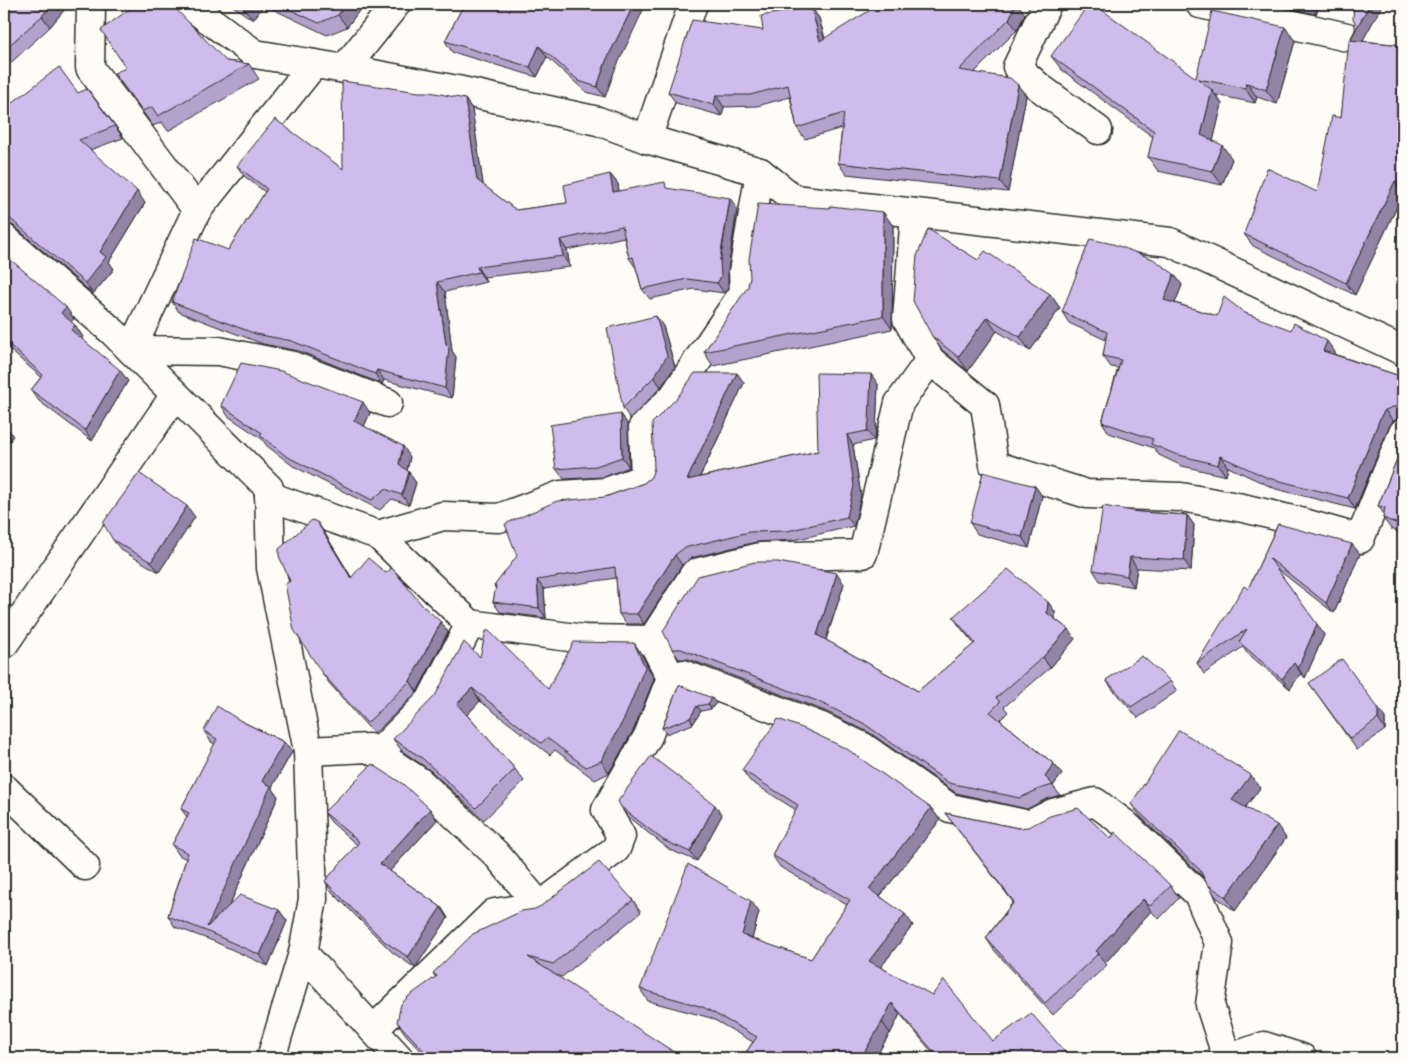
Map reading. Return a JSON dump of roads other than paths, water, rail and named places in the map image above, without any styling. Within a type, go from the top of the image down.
[{"type":"street","points":[[91,4],[90,68],[198,210]]},
{"type":"street","points":[[188,4],[255,54],[457,90],[598,121],[647,139],[760,172],[794,199],[1170,242],[1403,351]]},
{"type":"street","points":[[344,69],[396,4]]},
{"type":"street","points":[[647,139],[693,4]]},
{"type":"street","points":[[1047,4],[1017,68],[1039,87],[1098,130]]},
{"type":"street","points":[[1200,4],[1346,38]]},
{"type":"street","points":[[131,350],[198,210],[314,64]]},
{"type":"street","points":[[378,535],[443,516],[499,518],[561,495],[607,492],[646,478],[643,427],[673,397],[744,292],[743,272],[760,172]]},
{"type":"street","points":[[915,213],[907,320],[930,360],[985,405],[994,465],[1087,494],[1180,497],[1242,508],[1360,539],[1403,433]]},
{"type":"street","points":[[4,238],[113,332],[269,488],[271,568],[308,751],[313,899],[303,953],[271,1058]]},
{"type":"street","points":[[131,350],[219,351],[293,366],[388,403]]},
{"type":"street","points":[[652,640],[695,573],[760,557],[864,554],[898,403],[930,360]]},
{"type":"street","points":[[4,644],[175,395]]},
{"type":"street","points":[[269,496],[378,535],[470,624],[584,639],[652,640]]},
{"type":"street","points":[[378,753],[430,701],[470,624]]},
{"type":"street","points":[[373,1030],[494,913],[540,906],[616,849],[621,836],[606,810],[648,736],[671,678],[652,640]]},
{"type":"street","points":[[671,678],[683,674],[837,734],[863,747],[950,808],[1029,825],[1053,813],[1095,802],[1125,824],[1198,894],[1218,943],[1210,1005],[1228,1058],[1264,1046],[1302,1058]]},
{"type":"street","points":[[308,751],[370,748],[378,753],[420,782],[496,854],[540,906]]},
{"type":"street","points":[[4,788],[85,866]]},
{"type":"street","points":[[303,953],[399,1058]]}]
